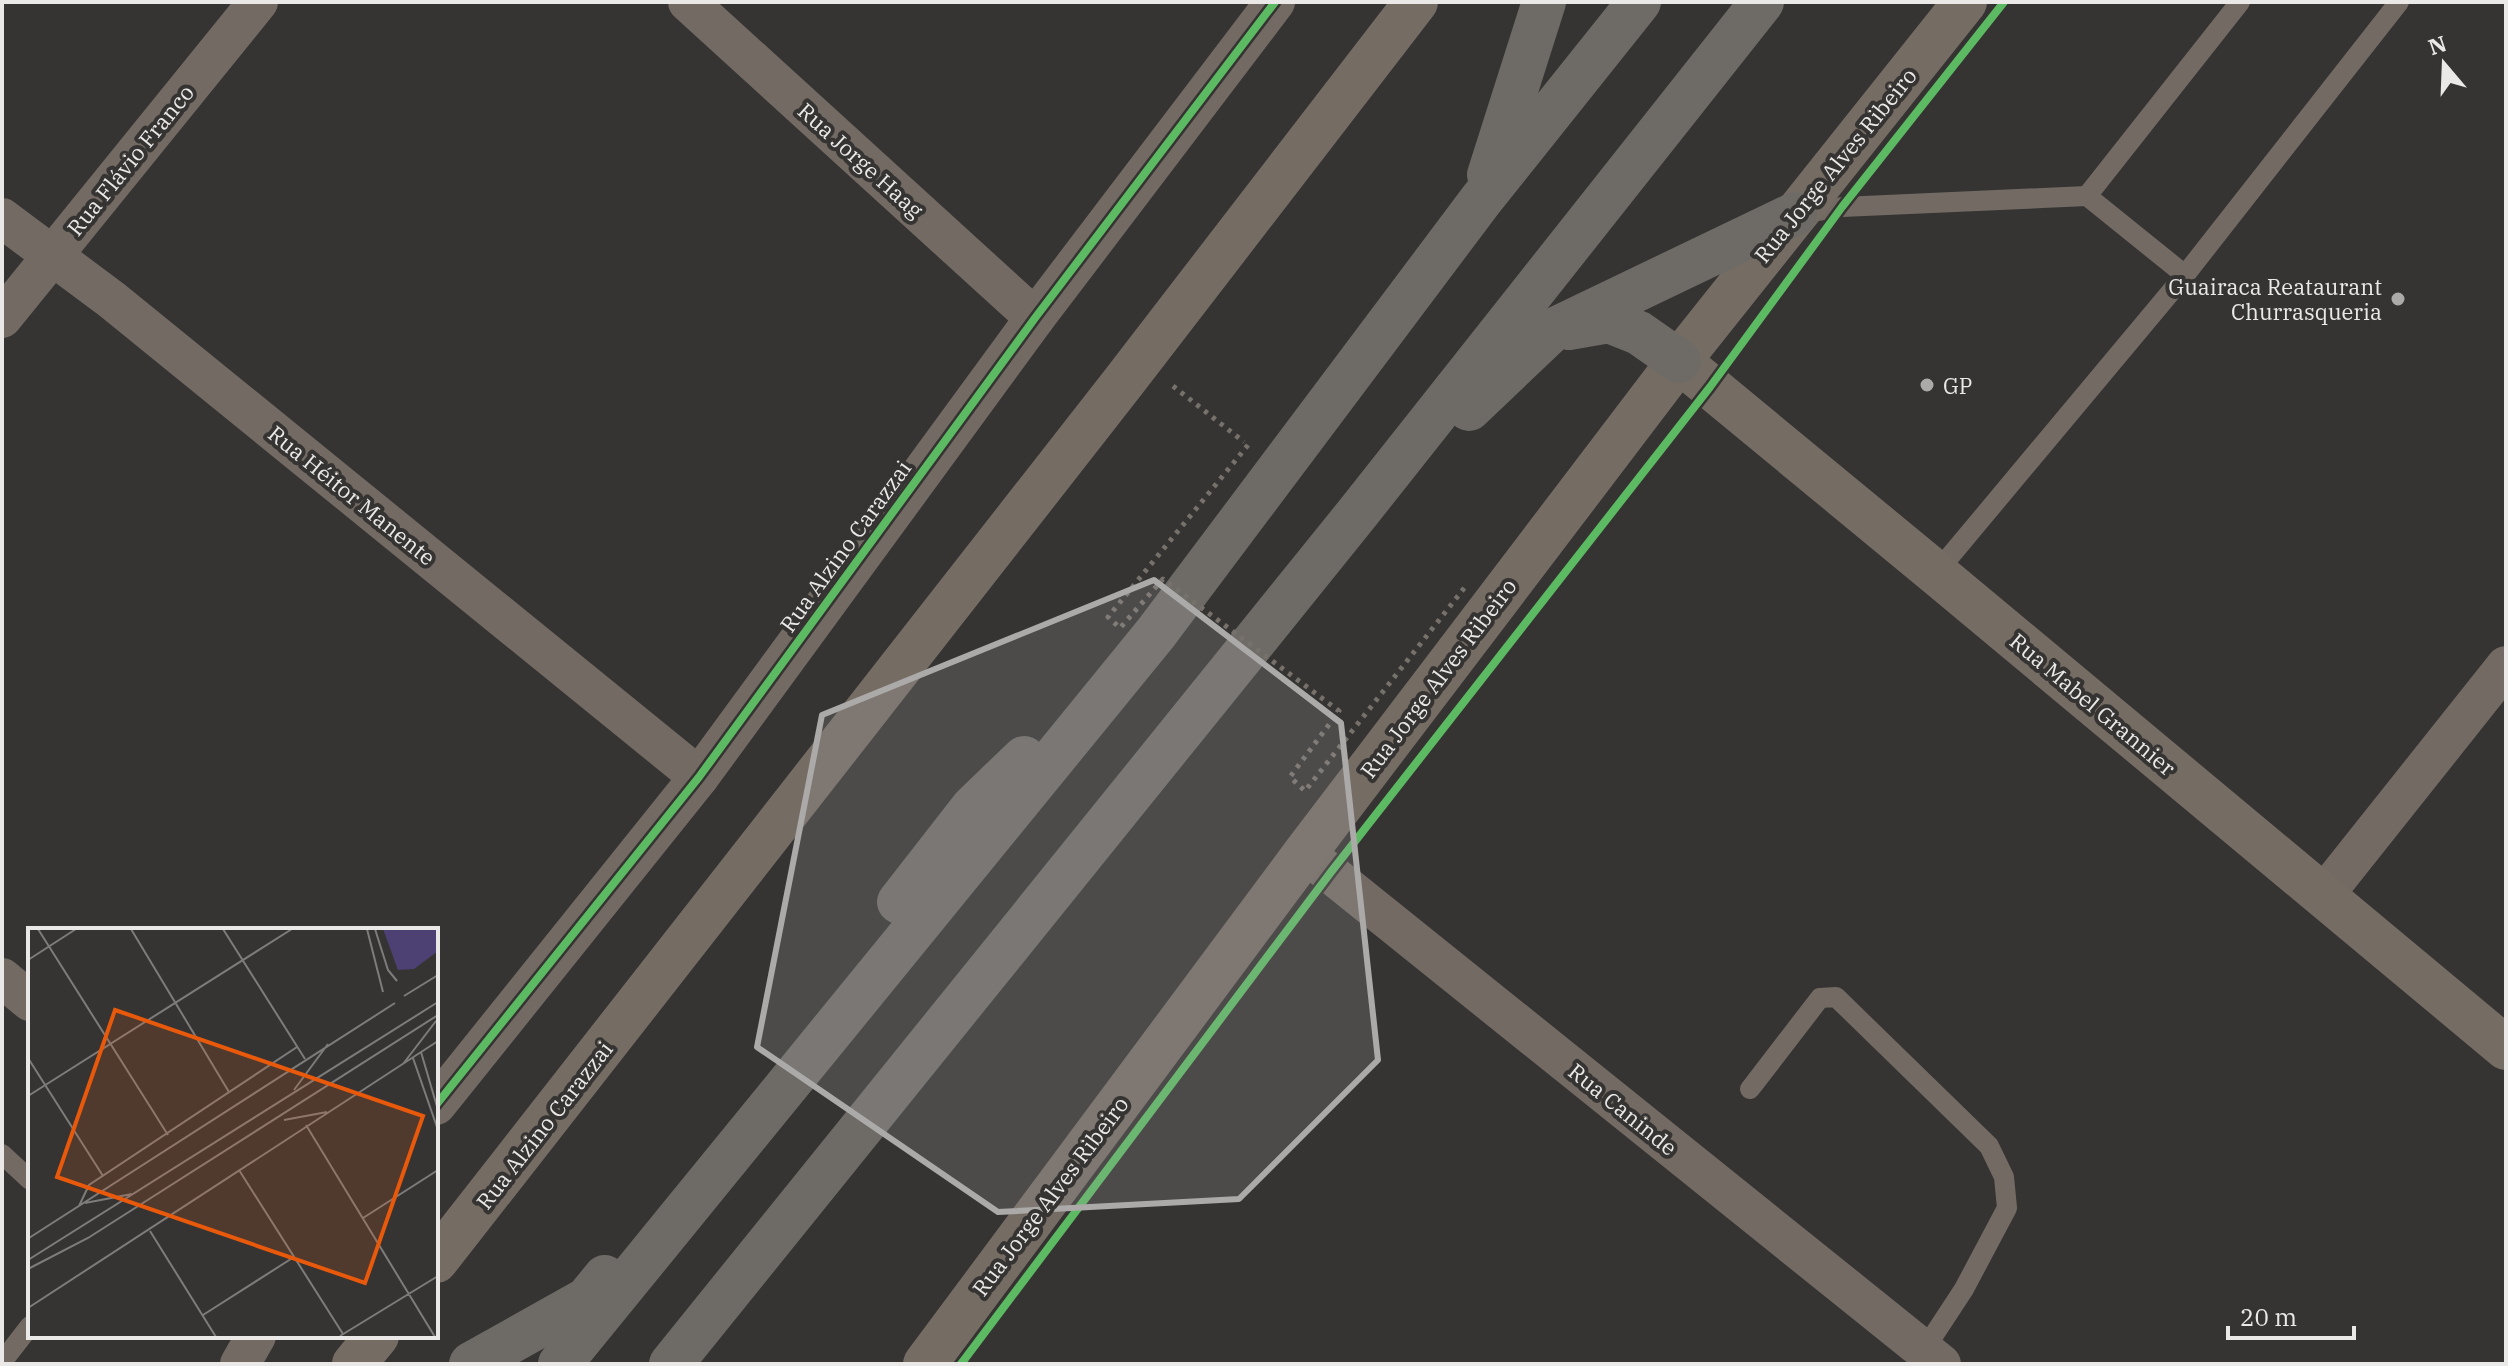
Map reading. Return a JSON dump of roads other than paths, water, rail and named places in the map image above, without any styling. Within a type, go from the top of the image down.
[{"type":"highway","points":[[1481,200],[1544,2]]},
{"type":"highway","points":[[560,1364],[1156,633],[1481,200],[1639,2]]},
{"type":"highway","points":[[671,1364],[1356,515],[1762,2]]},
{"type":"highway","points":[[1356,515],[1551,331],[1795,214]]},
{"type":"highway","points":[[1551,331],[1609,321],[1639,333],[1679,361]]},
{"type":"highway","points":[[471,1364],[587,1299],[973,807],[1156,633]]},
{"type":"main road","name":"Rua Alzino Carazzai","points":[[438,1258],[1416,2]]},
{"type":"main road","name":"Rua Jorge Alves Ribeiro","points":[[925,1364],[1305,853],[1679,361],[1965,2]]},
{"type":"main road","name":"Rua Mabel Grannier","points":[[1679,361],[2506,1048]]},
{"type":"main road","points":[[354,1364],[375,1338]]},
{"type":"street","name":"Rua Flávio Franco","points":[[2,318],[258,2]]},
{"type":"street","name":"Rua Jorge Haag","points":[[688,2],[1035,318]]},
{"type":"street","name":"Rua Alzino Carazzai","points":[[438,1103],[699,777],[1035,318],[1275,2]]},
{"type":"street","name":"Rua Héitor Manente","points":[[2,218],[112,300],[699,777]]},
{"type":"street","points":[[2323,896],[2506,666]]},
{"type":"street","name":"Rua Caninde","points":[[1305,853],[1926,1359]]},
{"type":"street","points":[[2,978],[28,999]]},
{"type":"street","points":[[240,1364],[255,1338]]},
{"type":"lane","points":[[2087,196],[2240,2]]},
{"type":"lane","points":[[1936,573],[2185,275],[2399,2]]},
{"type":"lane","points":[[1795,214],[1842,207],[2087,196],[2185,275]]},
{"type":"lane","points":[[1750,1089],[1820,998],[1836,997],[1989,1146],[2004,1177],[2007,1208],[1926,1359]]},
{"type":"lane","points":[[2,1154],[28,1178]]},
{"type":"lane","points":[[2,1362],[28,1329]]},
{"type":"place","name":"Guairaca Reataurant Churrasqueria","points":[[2398,299]]},
{"type":"place","name":"GP","points":[[1927,385]]}]
